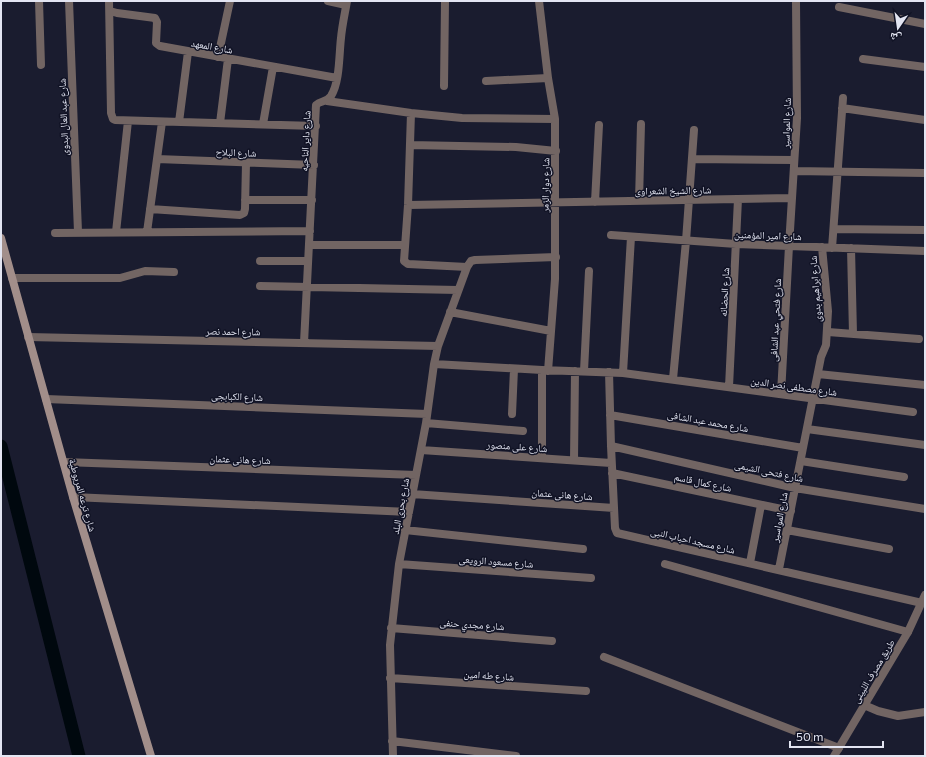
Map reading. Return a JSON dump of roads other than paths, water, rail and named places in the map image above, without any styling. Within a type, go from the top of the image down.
[{"type":"main road","name":"شارع ترعه المريوطية","points":[[1,238],[73,496],[151,756]]},
{"type":"street","points":[[40,1],[40,65]]},
{"type":"street","name":"شارع عبد العال البدوى","points":[[69,1],[78,232]]},
{"type":"street","points":[[109,1],[111,114],[113,119],[128,121],[316,126]]},
{"type":"street","points":[[218,57],[230,1]]},
{"type":"street","points":[[328,1],[346,3]]},
{"type":"street","points":[[444,86],[445,1]]},
{"type":"street","name":"شارع دوار الزمر","points":[[540,1],[548,78],[555,119],[556,151],[554,202],[556,257],[555,296],[545,371],[542,458]]},
{"type":"street","name":"شارع المواسير","points":[[789,246],[797,104],[796,1]]},
{"type":"street","name":"شارع داير الناحيه","points":[[304,343],[317,104],[327,101],[334,91],[337,78],[346,3]]},
{"type":"street","points":[[839,7],[925,24]]},
{"type":"street","name":"شارع المعهد","points":[[110,11],[155,18],[158,22],[157,45],[188,52],[337,78]]},
{"type":"street","points":[[179,122],[188,52]]},
{"type":"street","points":[[220,123],[228,59]]},
{"type":"street","points":[[862,59],[925,67]]},
{"type":"street","points":[[264,124],[273,67]]},
{"type":"street","points":[[486,81],[548,78]]},
{"type":"street","points":[[832,248],[843,98]]},
{"type":"street","points":[[327,101],[410,113],[462,118],[555,119]]},
{"type":"street","points":[[842,108],[925,120]]},
{"type":"street","points":[[410,113],[408,206],[404,261],[406,263],[467,267],[471,261],[475,260],[556,257]]},
{"type":"street","points":[[116,232],[128,121]]},
{"type":"street","points":[[147,232],[162,122]]},
{"type":"street","points":[[639,201],[641,124]]},
{"type":"street","points":[[595,202],[599,125]]},
{"type":"street","points":[[673,379],[686,241],[694,130]]},
{"type":"street","points":[[410,145],[516,147],[556,151]]},
{"type":"street","points":[[692,158],[794,160]]},
{"type":"street","name":"شارع البلاح","points":[[157,159],[314,165]]},
{"type":"street","points":[[150,209],[238,216],[245,211],[246,163]]},
{"type":"street","points":[[794,171],[925,173]]},
{"type":"street","name":"شارع الشيخ الشعراوى","points":[[408,206],[792,198]]},
{"type":"street","name":"شارع الحضانه","points":[[729,387],[738,199]]},
{"type":"street","points":[[245,200],[312,200]]},
{"type":"street","points":[[834,229],[925,230]]},
{"type":"street","points":[[55,233],[310,232]]},
{"type":"street","name":"شارع امير المؤمنين","points":[[611,235],[736,244],[925,251]]},
{"type":"street","points":[[623,373],[631,237]]},
{"type":"street","points":[[309,245],[406,245]]},
{"type":"street","name":"شارع فتحي عبد الشافى","points":[[781,394],[789,246]]},
{"type":"street","name":"شارع ابراهيم بدوى","points":[[813,398],[821,357],[826,345],[828,332],[828,306],[822,247]]},
{"type":"street","points":[[851,248],[853,334]]},
{"type":"street","points":[[260,261],[308,261]]},
{"type":"street","name":"شارع بحرى البلد","points":[[393,756],[390,678],[391,628],[399,564],[426,423],[438,346],[467,267]]},
{"type":"street","points":[[12,278],[120,278],[145,271],[174,272]]},
{"type":"street","points":[[584,371],[589,271]]},
{"type":"street","points":[[260,286],[458,290]]},
{"type":"street","points":[[450,312],[551,331]]},
{"type":"street","points":[[828,332],[919,339]]},
{"type":"street","name":"شارع احمد نصر","points":[[28,337],[438,346]]},
{"type":"street","name":"شارع مصطفى نصر الدين","points":[[434,364],[545,371],[623,373],[913,412]]},
{"type":"street","points":[[512,414],[514,369]]},
{"type":"street","points":[[574,460],[575,371]]},
{"type":"street","name":"شارع مسجد احباب النبى","points":[[609,372],[612,472],[615,528],[617,533],[922,603]]},
{"type":"street","points":[[818,374],[925,385]]},
{"type":"street","name":"شارع المواسير","points":[[779,570],[813,398]]},
{"type":"street","name":"شارع الكبابجى","points":[[46,399],[427,414]]},
{"type":"street","name":"شارع محمد عبد الشافى","points":[[610,415],[803,448]]},
{"type":"street","points":[[426,423],[523,431]]},
{"type":"street","points":[[807,429],[925,445]]},
{"type":"street","name":"شارع فتحى الشيمى","points":[[611,446],[795,488],[925,509]]},
{"type":"street","name":"شارع على منصور","points":[[421,450],[612,463]]},
{"type":"street","points":[[801,461],[904,477]]},
{"type":"street","name":"شارع هانى عثمان","points":[[64,462],[416,475]]},
{"type":"street","name":"شارع كمال قاسم","points":[[612,472],[791,511]]},
{"type":"street","name":"شارع هانى عثمان","points":[[412,494],[614,508]]},
{"type":"street","points":[[73,496],[409,512]]},
{"type":"street","points":[[750,563],[761,505]]},
{"type":"street","points":[[405,530],[583,549]]},
{"type":"street","points":[[787,530],[889,549]]},
{"type":"street","name":"شارع مسعود الرويعى","points":[[399,564],[591,578]]},
{"type":"street","points":[[665,564],[908,632]]},
{"type":"street","name":"طريق مصرف اللبينى","points":[[834,756],[908,632],[925,595]]},
{"type":"street","name":"شارع مجدي حنفى","points":[[391,628],[552,640]]},
{"type":"street","points":[[604,657],[839,748]]},
{"type":"street","name":"شارع طه امين","points":[[390,678],[586,691]]},
{"type":"street","points":[[864,705],[878,711],[898,716],[925,712]]},
{"type":"street","points":[[392,741],[516,756]]},
{"type":"waterway","points":[[1,446],[79,756]]}]
